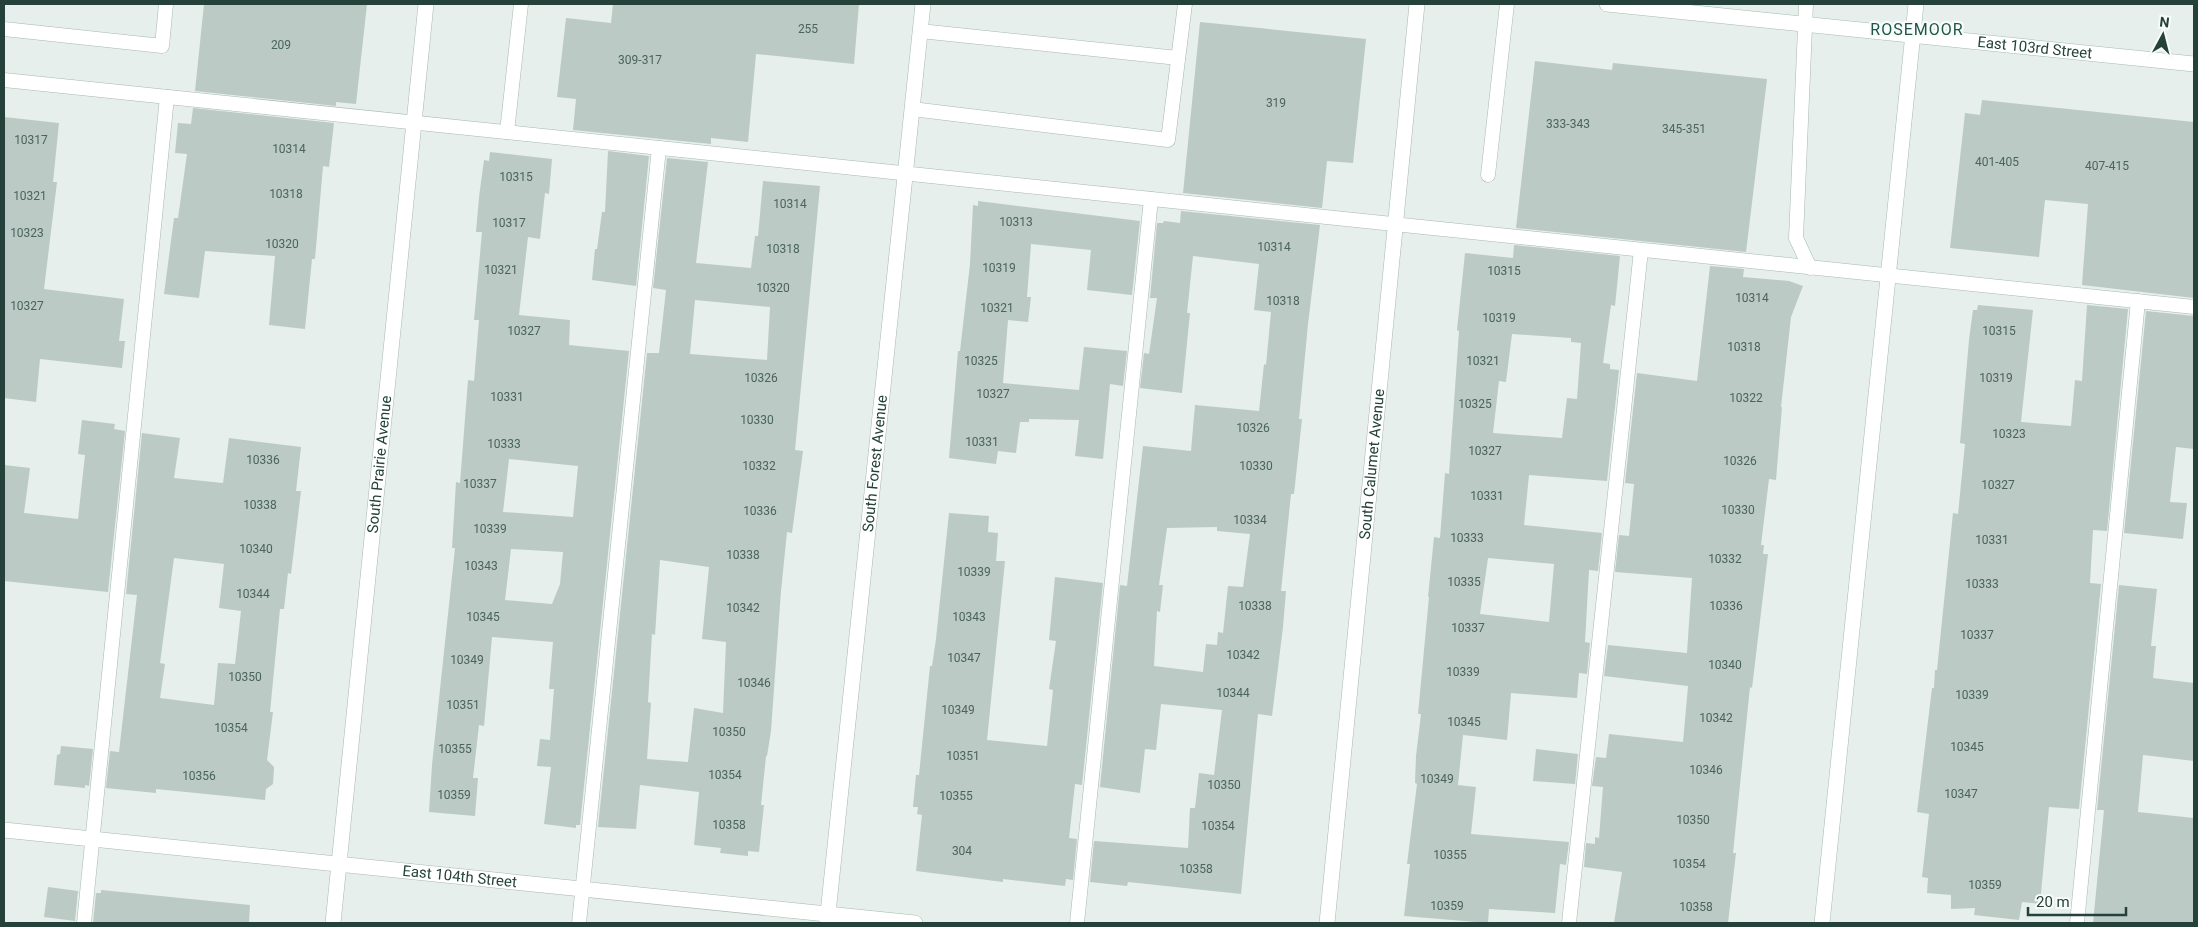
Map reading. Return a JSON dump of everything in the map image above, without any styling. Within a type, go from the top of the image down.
[{"type":"street","name":"South Prairie Avenue","points":[[333,923],[426,4]]},
{"type":"street","name":"South Forest Avenue","points":[[828,919],[922,4]]},
{"type":"street","name":"South Calumet Avenue","points":[[1328,923],[1417,4]]},
{"type":"street","name":"East 103rd Street","points":[[1607,4],[1714,9],[1804,24],[2194,64]]},
{"type":"street","points":[[1822,923],[1916,4]]},
{"type":"street","name":"East 104th Street","points":[[4,830],[583,889],[828,919],[915,923]]},
{"type":"lane","points":[[4,29],[162,46],[166,4]]},
{"type":"lane","points":[[507,132],[521,4]]},
{"type":"lane","points":[[912,109],[1168,140],[1185,4]]},
{"type":"lane","points":[[1488,175],[1507,4]]},
{"type":"lane","points":[[1806,4],[1796,238],[1810,268]]},
{"type":"lane","points":[[920,31],[1178,58]]},
{"type":"lane","points":[[4,80],[2194,307]]},
{"type":"lane","points":[[84,923],[167,97]]},
{"type":"lane","points":[[579,923],[660,148]]},
{"type":"lane","points":[[1077,923],[1151,199]]},
{"type":"lane","points":[[1569,923],[1641,250]]},
{"type":"lane","points":[[2078,923],[2138,301]]},
{"type":"building","points":[[204,4],[367,4],[356,104],[336,102],[336,106],[195,91]]},
{"type":"building","points":[[613,4],[859,4],[854,64],[756,54],[748,142],[711,138],[711,144],[573,130],[576,99],[557,97],[566,18],[611,23]]},
{"type":"building","points":[[1200,22],[1366,39],[1353,163],[1327,161],[1322,208],[1183,193]]},
{"type":"building","points":[[1535,61],[1612,70],[1613,63],[1767,79],[1746,252],[1516,228]]},
{"type":"building","points":[[1982,100],[2194,122],[2194,298],[2082,285],[2088,204],[2045,200],[2039,257],[1950,248],[1965,113],[1980,115]]},
{"type":"building","points":[[193,108],[334,123],[329,167],[323,166],[315,259],[312,259],[305,329],[269,325],[275,256],[205,251],[199,298],[164,294],[174,218],[178,218],[187,154],[175,153],[178,123],[191,124]]},
{"type":"building","points":[[4,117],[59,123],[53,182],[57,182],[44,289],[124,299],[119,341],[125,341],[122,368],[40,359],[36,402],[4,398]]},
{"type":"building","points":[[608,151],[649,156],[636,286],[592,280],[595,249],[597,249],[602,212],[605,212]]},
{"type":"building","points":[[490,152],[552,159],[549,194],[545,193],[540,239],[528,237],[519,315],[570,320],[569,345],[629,351],[580,825],[576,825],[576,828],[544,824],[551,767],[537,766],[540,739],[550,740],[554,689],[549,689],[553,642],[492,637],[484,726],[479,725],[473,778],[478,778],[475,816],[429,812],[432,765],[455,548],[452,548],[456,482],[460,483],[468,380],[474,381],[479,320],[474,320],[482,232],[476,232],[479,197],[484,160],[489,161]],"holes":[[[509,459],[578,466],[573,517],[503,512]],[[511,549],[563,552],[560,584],[552,604],[505,600]]]},
{"type":"building","points":[[667,158],[708,162],[696,263],[751,268],[755,236],[758,236],[763,181],[820,186],[795,450],[803,451],[792,533],[787,532],[771,731],[766,756],[761,805],[764,805],[759,852],[748,851],[748,856],[720,853],[721,848],[694,845],[699,792],[640,785],[636,829],[598,827],[647,353],[659,353],[666,290],[653,288]],"holes":[[[695,300],[770,307],[767,360],[690,354]],[[660,560],[709,567],[702,639],[726,642],[723,713],[694,708],[688,762],[647,759],[651,703],[648,702],[652,634],[655,635]]]},
{"type":"building","points":[[978,201],[1140,221],[1132,295],[1087,290],[1091,250],[1031,244],[1027,297],[1031,297],[1028,322],[1008,320],[1003,383],[1079,390],[1084,347],[1127,351],[1123,386],[1110,384],[1103,459],[1075,456],[1079,420],[1029,419],[1029,422],[1020,422],[1016,453],[998,451],[996,464],[949,458],[958,351],[960,351],[970,264],[973,205],[978,206]]},
{"type":"building","points":[[1181,211],[1320,225],[1299,419],[1302,419],[1294,494],[1291,494],[1281,591],[1286,591],[1283,627],[1272,716],[1258,714],[1241,894],[1128,882],[1127,886],[1090,882],[1094,841],[1188,848],[1190,808],[1195,808],[1199,773],[1214,775],[1222,710],[1161,704],[1156,750],[1145,749],[1140,793],[1100,787],[1120,585],[1127,586],[1143,446],[1191,451],[1195,405],[1259,411],[1264,364],[1266,365],[1271,312],[1254,310],[1259,264],[1193,256],[1187,313],[1190,313],[1182,393],[1140,388],[1144,353],[1149,354],[1157,298],[1150,298],[1157,223],[1163,223],[1164,221],[1180,223]],"holes":[[[1217,527],[1217,531],[1250,534],[1243,587],[1228,586],[1223,633],[1218,632],[1217,645],[1206,644],[1203,672],[1154,666],[1157,611],[1160,612],[1163,585],[1159,585],[1167,528]]]},
{"type":"building","points":[[1514,245],[1620,256],[1615,306],[1611,305],[1603,363],[1610,364],[1610,369],[1619,370],[1607,481],[1529,475],[1524,525],[1602,533],[1598,571],[1589,570],[1585,642],[1590,643],[1587,674],[1579,673],[1577,698],[1511,693],[1507,740],[1463,735],[1458,785],[1476,787],[1471,834],[1569,842],[1566,865],[1560,864],[1555,913],[1489,909],[1488,923],[1404,916],[1410,864],[1407,864],[1417,784],[1415,783],[1416,756],[1421,714],[1418,714],[1428,597],[1434,537],[1440,538],[1445,473],[1449,474],[1459,331],[1457,330],[1465,253],[1513,258]],"holes":[[[1512,334],[1571,338],[1571,342],[1581,343],[1577,399],[1567,398],[1562,438],[1493,433],[1499,381],[1506,382]],[[1488,558],[1554,564],[1549,622],[1480,614]]]},
{"type":"building","points":[[1710,266],[1744,269],[1743,277],[1789,281],[1803,286],[1791,317],[1781,407],[1776,480],[1769,479],[1761,545],[1764,545],[1763,554],[1768,554],[1752,688],[1750,687],[1733,853],[1736,853],[1728,923],[1614,923],[1622,872],[1584,867],[1586,843],[1595,844],[1595,837],[1599,838],[1603,787],[1592,786],[1596,757],[1606,758],[1609,734],[1683,742],[1688,686],[1604,676],[1608,645],[1687,653],[1692,578],[1615,572],[1619,535],[1629,536],[1634,484],[1625,483],[1637,373],[1697,381]]},
{"type":"building","points":[[1978,305],[2033,310],[2021,422],[2071,426],[2075,380],[2082,381],[2087,305],[2128,309],[2107,531],[2093,530],[2090,583],[2101,584],[2079,809],[2049,807],[2040,904],[2022,902],[2019,920],[1974,915],[1975,908],[1951,909],[1951,895],[1927,893],[1928,878],[1922,877],[1929,814],[1917,812],[1932,688],[1934,688],[1935,670],[1937,670],[1953,513],[1958,514],[1965,444],[1960,443],[1969,340],[1973,310],[1977,310]]},
{"type":"building","points":[[2146,311],[2194,316],[2194,449],[2176,447],[2170,502],[2187,503],[2183,539],[2124,533]]},
{"type":"building","points":[[82,420],[115,424],[114,429],[125,431],[108,592],[4,581],[4,465],[30,468],[24,513],[78,519],[85,455],[78,454]]},
{"type":"building","points":[[142,433],[180,438],[174,478],[223,483],[229,438],[301,447],[296,491],[301,491],[291,574],[288,573],[284,609],[280,609],[270,712],[273,712],[267,760],[274,767],[273,784],[266,789],[265,800],[156,789],[156,793],[106,788],[110,751],[119,752],[137,595],[126,594]],"holes":[[[174,558],[224,564],[219,608],[241,611],[235,664],[218,663],[214,705],[160,698],[165,664],[160,663]]]},
{"type":"building","points":[[949,513],[989,516],[988,532],[998,533],[996,561],[1005,561],[987,740],[1047,746],[1053,690],[1049,689],[1056,641],[1049,640],[1055,577],[1103,583],[1082,785],[1075,784],[1069,838],[1077,839],[1073,880],[1066,879],[1065,886],[1003,879],[1003,882],[916,871],[922,815],[917,814],[918,807],[913,807],[916,775],[919,775],[930,666],[932,666],[936,639]]},
{"type":"building","points":[[2119,585],[2157,589],[2151,646],[2156,646],[2153,678],[2194,683],[2194,761],[2143,755],[2138,812],[2194,818],[2194,923],[2093,923],[2104,810],[2097,810]]},
{"type":"building","points":[[61,746],[93,749],[89,786],[85,785],[85,788],[54,785],[57,755],[60,754]]},
{"type":"building","points":[[1536,749],[1578,754],[1575,784],[1533,781]]},
{"type":"building","points":[[48,887],[78,891],[75,921],[44,917]]},
{"type":"building","points":[[101,890],[250,905],[249,923],[93,923],[96,893],[101,893]]},
{"type":"district","name":"ROSEMOOR","points":[[1917,29]]}]
